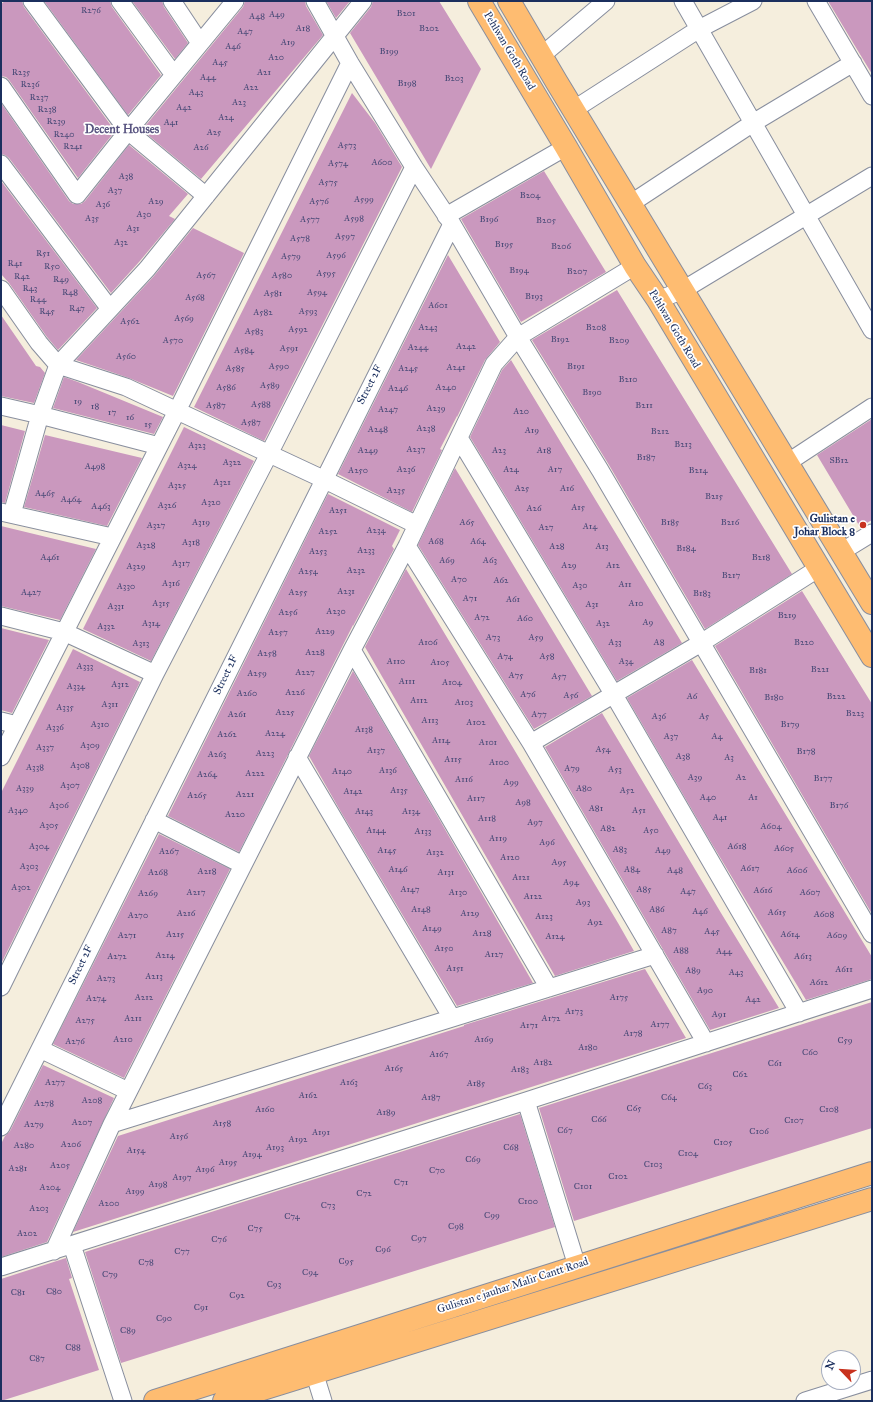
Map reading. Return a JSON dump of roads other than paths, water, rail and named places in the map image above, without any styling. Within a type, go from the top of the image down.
[{"type":"main road","name":"Pehlwan Goth Road","points":[[479,1],[635,266],[658,300],[872,656]]},
{"type":"main road","points":[[516,5],[541,56],[573,110],[872,603]]},
{"type":"main road","name":"Gulistan e jauhar Malir Cantt Road","points":[[155,1401],[872,1173]]},
{"type":"main road","name":"Gulistan e jauhar Malir Cantt Road","points":[[224,1401],[872,1199]]},
{"type":"street","points":[[32,1],[128,131],[206,196]]},
{"type":"street","points":[[120,1],[174,75]]},
{"type":"street","points":[[172,1],[200,43]]},
{"type":"street","points":[[1,86],[77,196],[128,131],[235,1]]},
{"type":"street","points":[[315,1],[350,63],[449,220],[518,337],[600,470],[872,934]]},
{"type":"street","points":[[112,537],[6,513],[58,365],[147,269],[363,1]]},
{"type":"street","points":[[541,56],[606,1]]},
{"type":"street","points":[[683,1],[806,216],[865,303],[872,330]]},
{"type":"street","points":[[573,110],[699,29],[753,1]]},
{"type":"street","points":[[816,1],[872,96]]},
{"type":"street","points":[[1,757],[9,723],[64,632],[177,411],[350,63]]},
{"type":"street","points":[[630,204],[753,123],[852,63]]},
{"type":"street","points":[[449,220],[566,147]]},
{"type":"street","points":[[1,164],[110,309]]},
{"type":"street","points":[[1,987],[5,968],[269,454],[414,166]]},
{"type":"street","points":[[658,300],[683,290],[872,176]]},
{"type":"street","name":"Street 2F","points":[[1,1127],[323,479],[449,220]]},
{"type":"street","points":[[54,1251],[128,1091],[352,650],[407,546],[494,364],[518,337],[635,266]]},
{"type":"street","points":[[1,289],[7,304],[58,365],[126,386],[417,525]]},
{"type":"street","points":[[1,406],[159,446]]},
{"type":"street","points":[[787,463],[872,407]]},
{"type":"street","points":[[459,438],[614,695],[799,1013]]},
{"type":"street","points":[[841,552],[872,533]]},
{"type":"street","points":[[407,546],[531,743],[706,1043]]},
{"type":"street","points":[[531,743],[701,643],[819,568]]},
{"type":"street","points":[[1,616],[64,632],[155,674]]},
{"type":"street","points":[[352,650],[428,778],[549,988]]},
{"type":"street","points":[[298,757],[452,1018]]},
{"type":"street","points":[[154,820],[243,865]]},
{"type":"street","points":[[112,1124],[655,955]]},
{"type":"street","points":[[1,1267],[72,1246],[872,989]]},
{"type":"street","points":[[40,1049],[128,1091]]},
{"type":"street","points":[[526,1101],[577,1266]]},
{"type":"street","points":[[72,1246],[123,1401]]},
{"type":"street","points":[[314,1372],[323,1401]]},
{"type":"street","points":[[805,1401],[872,1380]]},
{"type":"place","name":"Gulistan e Johar Block 8","points":[[863,525]]},
{"type":"district","name":"Decent Houses","points":[[122,130]]}]
